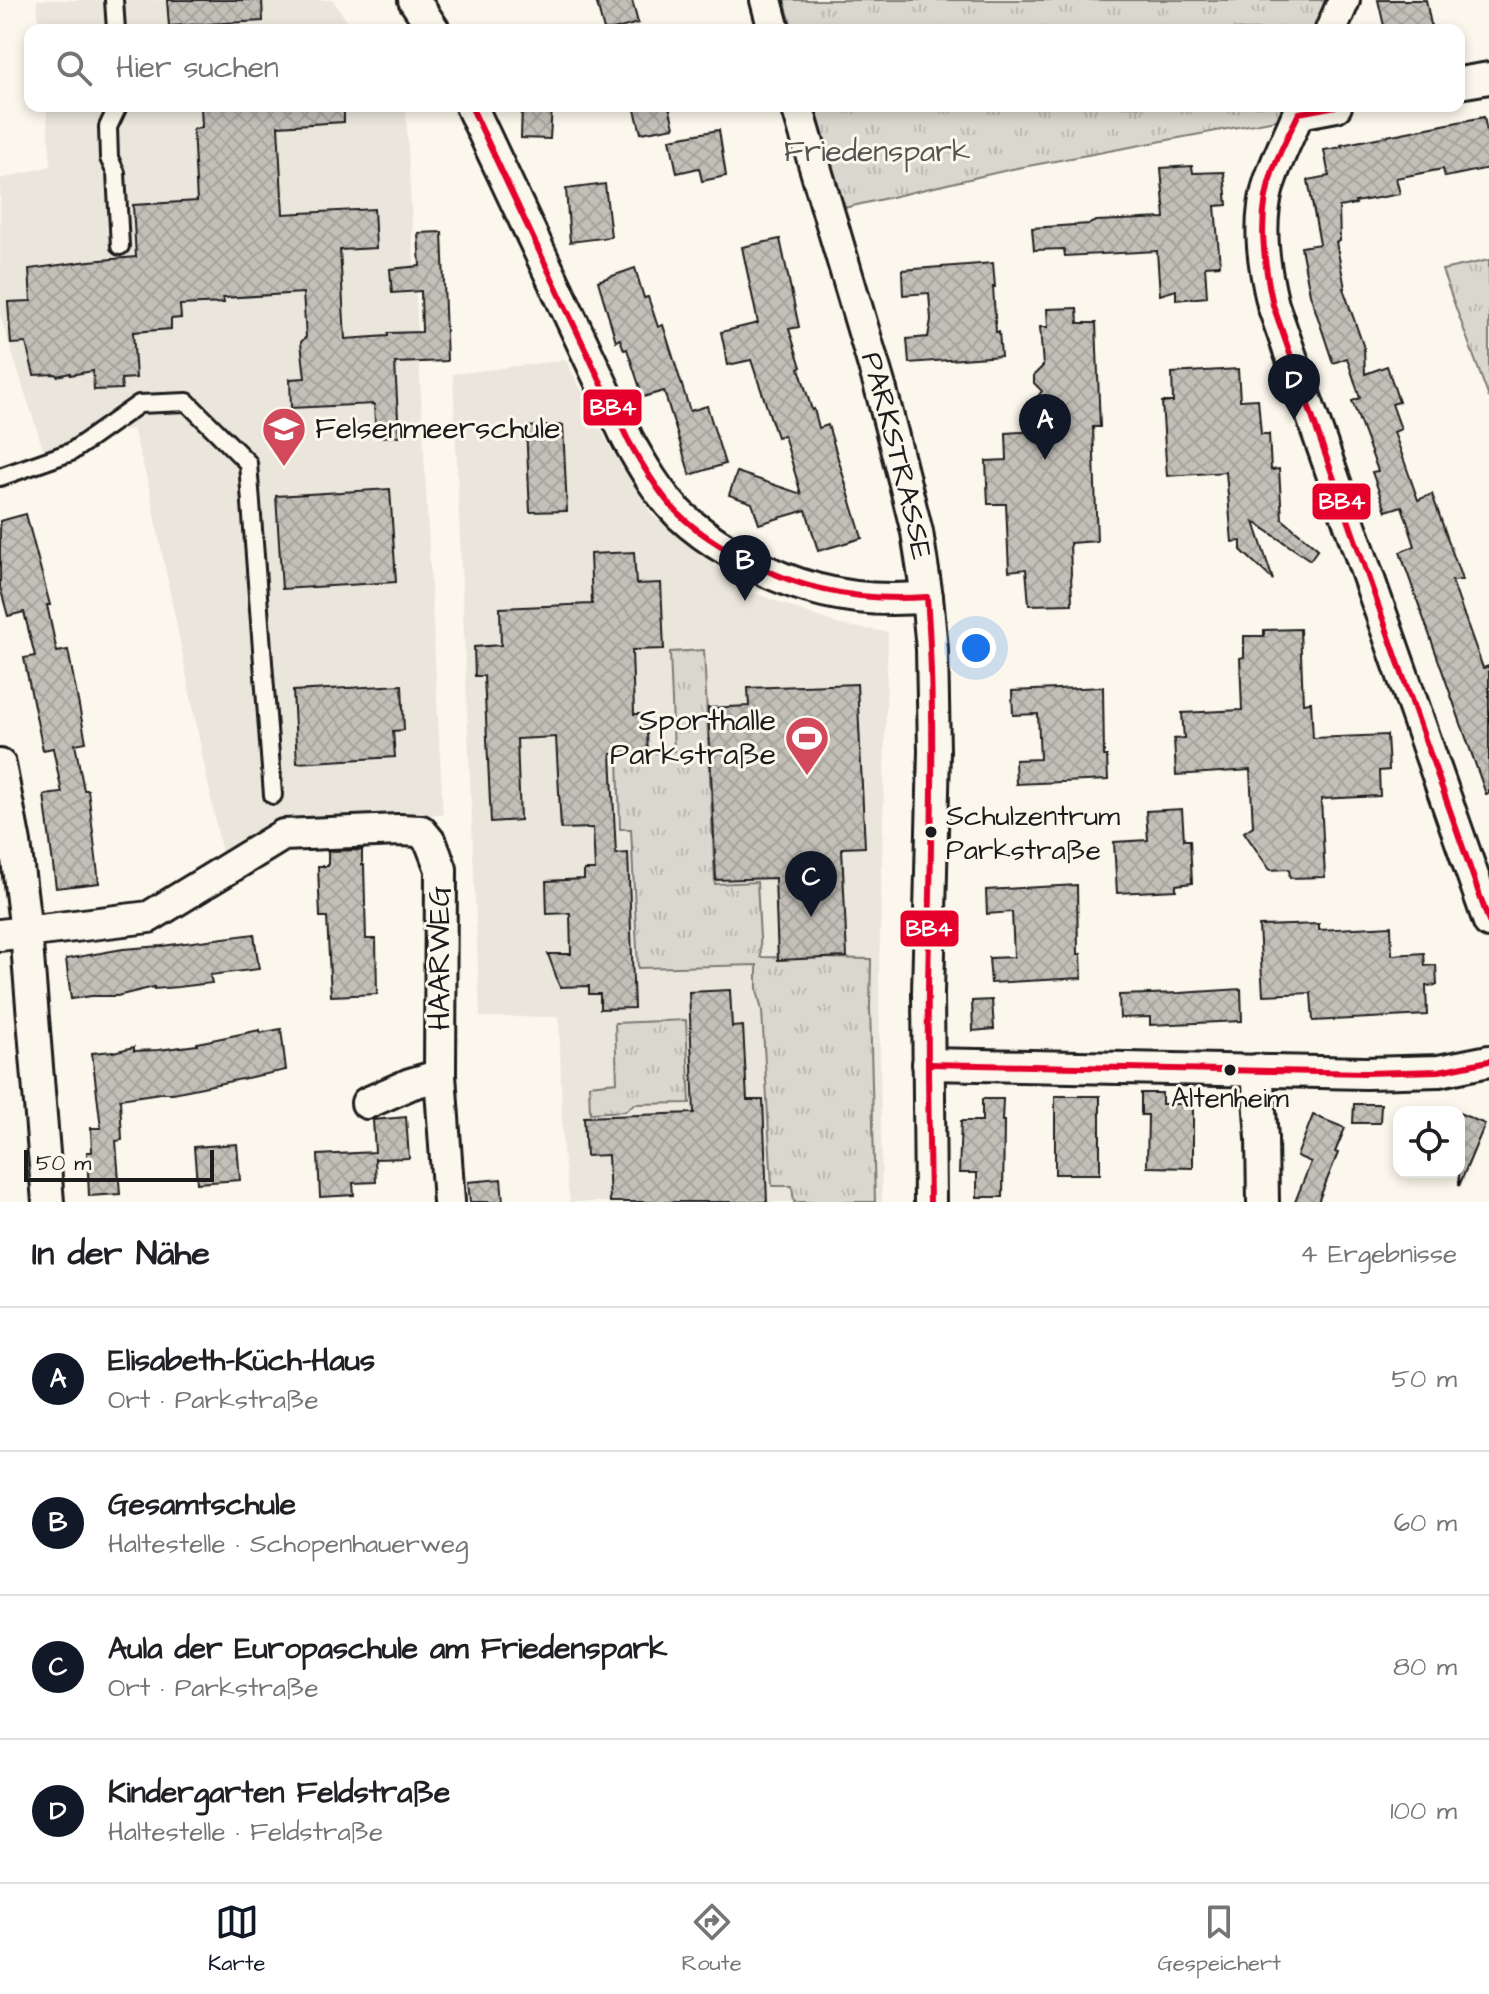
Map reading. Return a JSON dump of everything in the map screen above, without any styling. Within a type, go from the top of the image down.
[{"type":"street","points":[[414,0],[430,24]]},
{"type":"street","points":[[766,0],[772,24]]},
{"type":"street","points":[[1334,24],[1344,0]]},
{"type":"street","points":[[1465,82],[1489,78]]},
{"type":"street","points":[[474,112],[628,440],[651,479],[680,514],[708,538],[754,566],[813,590],[875,599],[927,597]]},
{"type":"street","name":"PARKSTRASSE","points":[[799,112],[884,403],[917,532],[927,597],[932,649],[934,751],[928,1064],[930,1202]]},
{"type":"street","points":[[1299,112],[1267,188],[1262,232],[1267,281],[1489,922]]},
{"type":"street","points":[[0,765],[15,843],[13,934],[48,1202]]},
{"type":"street","name":"HAARWEG","points":[[13,934],[149,917],[283,835],[421,831],[431,843],[441,869],[440,1075],[449,1202]]},
{"type":"street","points":[[928,1064],[1366,1073],[1439,1071],[1489,1061]]},
{"type":"street","points":[[1257,1070],[1263,1202]]},
{"type":"street","name":"HAARWEG","points":[[367,1103],[440,1075]]},
{"type":"lane","points":[[114,0],[116,24]]},
{"type":"lane","points":[[115,112],[108,127],[109,158],[116,173],[120,246]]},
{"type":"lane","points":[[0,477],[71,452],[139,404],[187,402],[248,463],[273,795]]},
{"type":"shaded area","points":[[37,0],[333,0],[349,24],[39,24]]},
{"type":"shaded area","name":"Felsenmeerschule","points":[[46,112],[406,112],[443,814],[289,821],[222,854],[149,487],[133,429],[43,449],[0,315],[0,179],[51,166]]},
{"type":"shaded area","points":[[566,360],[611,449],[653,516],[746,590],[840,625],[888,632],[879,974],[882,1202],[570,1202],[563,1153],[559,1017],[480,1017],[453,374]]},
{"type":"green space","points":[[784,0],[1327,0],[1319,24],[791,24]]},
{"type":"green space","name":"Friedenspark","points":[[817,112],[1288,112],[1286,118],[1012,169],[844,208]]},
{"type":"green space","points":[[1489,260],[1489,398],[1442,270]]},
{"type":"green space","points":[[704,650],[715,884],[757,882],[761,957],[871,959],[875,1202],[794,1202],[792,1186],[772,1186],[757,965],[638,968],[631,829],[620,829],[618,756],[674,751],[670,652]]},
{"type":"green space","points":[[686,1020],[690,1103],[634,1104],[625,1111],[590,1113],[589,1085],[617,1082],[615,1023]]},
{"type":"building","points":[[167,0],[262,0],[263,21],[169,24]]},
{"type":"building","points":[[596,0],[632,0],[638,23],[602,24]]},
{"type":"building","points":[[1378,0],[1426,0],[1431,24],[1384,24]]},
{"type":"building","points":[[201,112],[344,112],[344,122],[278,126],[283,214],[374,209],[376,248],[340,250],[345,339],[422,332],[421,291],[392,293],[390,269],[420,266],[418,233],[442,232],[447,361],[395,363],[399,436],[376,437],[374,404],[291,408],[290,379],[305,378],[301,342],[306,337],[303,293],[223,298],[224,303],[180,305],[181,318],[171,319],[171,329],[133,332],[136,378],[121,379],[122,389],[94,390],[93,371],[57,376],[34,375],[26,343],[11,344],[8,302],[31,301],[29,269],[136,257],[133,205],[197,201],[193,129],[202,128]]},
{"type":"building","points":[[522,112],[552,112],[550,139],[521,138]]},
{"type":"building","points":[[636,112],[670,112],[674,127],[641,133]]},
{"type":"building","points":[[1484,117],[1489,141],[1489,168],[1445,177],[1443,169],[1396,178],[1400,194],[1339,207],[1340,241],[1336,242],[1343,288],[1364,348],[1365,374],[1387,366],[1399,402],[1392,404],[1401,429],[1394,432],[1418,500],[1432,494],[1462,580],[1452,581],[1483,668],[1489,666],[1489,793],[1486,794],[1400,552],[1415,546],[1402,506],[1386,511],[1372,472],[1378,471],[1352,401],[1360,398],[1347,358],[1333,363],[1310,294],[1301,247],[1320,244],[1308,180],[1329,176],[1324,150]]},
{"type":"building","points":[[719,130],[726,176],[702,181],[699,168],[677,173],[670,139]]},
{"type":"building","points":[[1192,166],[1193,173],[1224,172],[1227,205],[1215,206],[1220,265],[1205,266],[1207,297],[1176,300],[1176,290],[1160,295],[1157,251],[1065,256],[1064,249],[1034,250],[1032,228],[1165,218],[1161,168]]},
{"type":"building","points":[[605,184],[611,237],[570,242],[566,189]]},
{"type":"building","points":[[780,239],[799,327],[789,329],[799,368],[819,428],[828,425],[862,538],[818,551],[806,510],[759,524],[752,503],[729,495],[737,472],[801,494],[784,435],[777,437],[751,360],[728,365],[721,332],[758,323],[742,247]]},
{"type":"building","points":[[993,263],[996,332],[999,332],[1001,356],[909,363],[907,339],[928,337],[931,320],[929,293],[903,295],[902,270]]},
{"type":"building","points":[[635,268],[644,298],[648,297],[658,327],[663,325],[690,411],[707,406],[725,464],[690,475],[664,391],[643,397],[627,349],[624,350],[620,339],[616,341],[598,281]]},
{"type":"building","points":[[1077,308],[1078,323],[1096,323],[1100,427],[1093,427],[1097,541],[1070,543],[1072,604],[1029,605],[1026,569],[1009,571],[1006,504],[988,504],[986,461],[1007,460],[1006,433],[1036,431],[1035,400],[1042,391],[1034,383],[1034,375],[1043,366],[1040,327],[1048,327],[1047,309]]},
{"type":"building","points":[[1238,369],[1240,400],[1258,399],[1261,434],[1269,434],[1271,470],[1279,469],[1282,519],[1318,549],[1310,560],[1254,522],[1273,580],[1241,550],[1241,541],[1232,542],[1226,472],[1167,476],[1162,402],[1173,402],[1172,373]]},
{"type":"building","points":[[563,425],[567,511],[530,512],[526,427]]},
{"type":"building","points":[[390,489],[396,582],[282,589],[276,496]]},
{"type":"building","points":[[26,514],[50,605],[47,605],[57,652],[68,650],[86,742],[75,744],[84,790],[88,790],[99,883],[56,888],[44,795],[62,793],[53,748],[43,750],[24,658],[35,656],[24,612],[8,616],[0,587],[0,521]]},
{"type":"building","points":[[634,552],[636,584],[661,583],[664,649],[632,650],[634,714],[646,714],[648,752],[611,754],[616,854],[628,853],[634,1008],[600,1009],[600,994],[589,994],[589,986],[560,987],[548,954],[571,954],[570,913],[547,914],[546,881],[584,879],[584,870],[595,870],[593,828],[561,829],[556,737],[517,739],[520,820],[491,822],[484,676],[475,676],[474,647],[501,645],[500,608],[592,604],[590,554]]},
{"type":"building","points":[[1300,629],[1303,703],[1311,702],[1313,738],[1387,735],[1389,770],[1379,771],[1380,796],[1321,799],[1325,877],[1290,878],[1289,869],[1270,870],[1244,832],[1253,826],[1250,770],[1176,775],[1174,739],[1184,738],[1182,713],[1242,710],[1240,658],[1244,657],[1244,636],[1264,636],[1264,630]]},
{"type":"building","points":[[857,684],[865,847],[842,848],[847,957],[778,960],[775,878],[716,880],[708,708],[749,706],[748,688]]},
{"type":"building","points":[[402,685],[404,730],[393,731],[395,757],[297,763],[293,691]]},
{"type":"building","points":[[1103,687],[1104,756],[1107,756],[1108,780],[1016,784],[1015,760],[1040,759],[1038,714],[1013,715],[1012,691]]},
{"type":"building","points":[[1182,809],[1184,840],[1190,840],[1192,883],[1176,885],[1176,890],[1117,893],[1114,842],[1148,840],[1146,811]]},
{"type":"building","points":[[362,850],[366,939],[376,939],[377,994],[331,996],[327,917],[320,917],[318,866],[328,866],[328,851]]},
{"type":"building","points":[[1077,885],[1078,954],[1081,954],[1082,978],[991,983],[989,958],[1014,957],[1012,912],[987,914],[986,890]]},
{"type":"building","points":[[1319,924],[1319,930],[1391,926],[1392,955],[1424,953],[1425,966],[1436,965],[1437,985],[1426,986],[1427,1015],[1313,1021],[1311,993],[1263,995],[1259,926]]},
{"type":"building","points":[[254,934],[259,969],[210,975],[212,983],[154,987],[117,996],[71,999],[66,959]]},
{"type":"building","points":[[1241,989],[1242,1021],[1150,1025],[1150,1017],[1120,1018],[1119,995]]},
{"type":"building","points":[[730,990],[732,1027],[743,1026],[747,1100],[763,1100],[767,1202],[610,1202],[608,1155],[586,1156],[584,1117],[694,1113],[689,992]]},
{"type":"building","points":[[992,1000],[994,1029],[973,1031],[972,1001]]},
{"type":"building","points":[[281,1029],[286,1070],[173,1093],[120,1099],[122,1140],[116,1141],[120,1194],[89,1196],[87,1152],[92,1152],[91,1128],[101,1128],[92,1053],[134,1047],[134,1051],[158,1050],[197,1045],[260,1030],[260,1033]]},
{"type":"building","points":[[1141,1093],[1162,1093],[1162,1104],[1193,1104],[1193,1168],[1147,1167],[1148,1115],[1141,1115]]},
{"type":"building","points":[[1055,1096],[1100,1096],[1100,1174],[1055,1174]]},
{"type":"building","points":[[982,1099],[1003,1099],[1003,1197],[977,1197],[977,1173],[959,1173],[961,1121],[982,1121]]},
{"type":"building","points":[[1354,1104],[1381,1104],[1380,1123],[1353,1123]]},
{"type":"building","points":[[1313,1115],[1345,1128],[1318,1202],[1295,1202],[1311,1162],[1297,1156]]},
{"type":"building","points":[[1465,1116],[1485,1124],[1465,1172]]},
{"type":"building","points":[[406,1117],[409,1158],[375,1159],[376,1182],[353,1183],[354,1195],[320,1197],[318,1155],[375,1152],[373,1120]]},
{"type":"building","points":[[237,1144],[240,1180],[197,1183],[194,1147]]},
{"type":"building","points":[[501,1179],[503,1202],[470,1202],[468,1182]]},
{"type":"transit line","name":"BB4","points":[[474,112],[628,440],[672,507],[686,521],[728,550],[782,577],[853,595],[927,597],[932,744],[928,1015],[930,1202]]},
{"type":"transit line","name":"BB4","points":[[1304,112],[1299,113],[1282,148],[1268,187],[1263,237],[1269,288],[1489,922]]},
{"type":"transit line","name":"BB4","points":[[928,1064],[1366,1073],[1439,1071],[1489,1061]]},
{"type":"place","name":"Kindergarten Feldstraße","points":[[1294,420]]},
{"type":"place","name":"Elisabeth-Küch-Haus","points":[[1045,460]]},
{"type":"place","name":"Felsenmeerschule","points":[[284,468]]},
{"type":"place","name":"Gesamtschule","points":[[745,601]]},
{"type":"place","name":"Sporthalle Parkstraße","points":[[807,777]]},
{"type":"place","name":"Schulzentrum Parkstraße","points":[[931,832]]},
{"type":"place","name":"Aula der Europaschule am Friedenspark","points":[[811,917]]},
{"type":"place","name":"Altenheim","points":[[1230,1070]]}]
